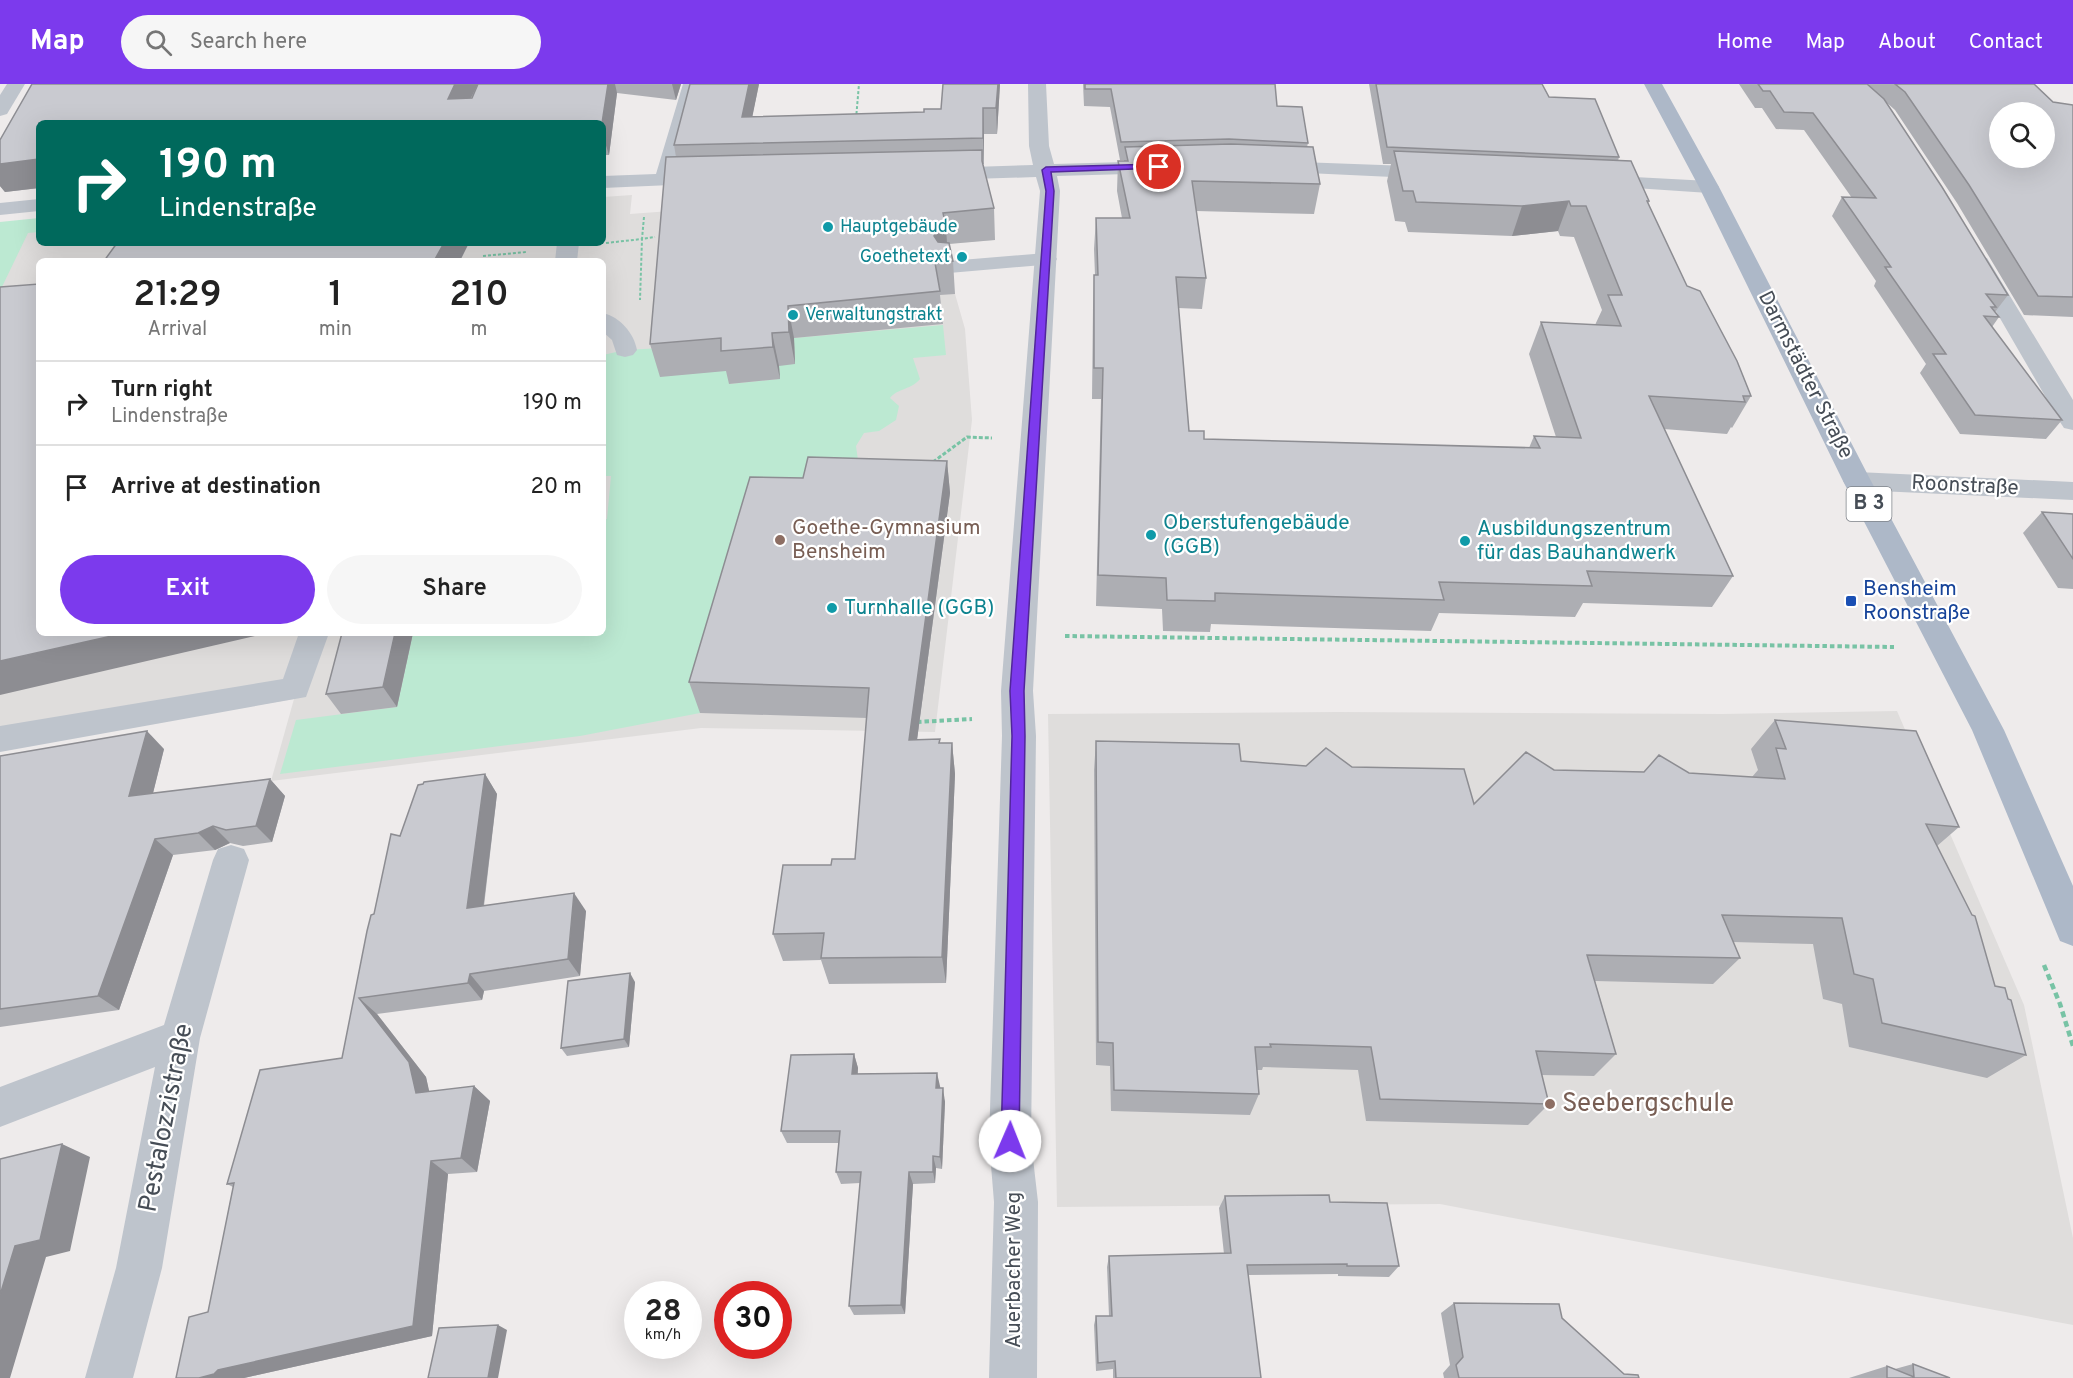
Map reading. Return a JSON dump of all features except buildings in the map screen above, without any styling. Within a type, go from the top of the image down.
[{"type":"main road","name":"Darmstädter Straße","points":[[1653,84],[1709,188],[1857,481],[1988,730],[2073,929]]},
{"type":"street","points":[[0,110],[16,84]]},
{"type":"street","points":[[665,180],[692,84]]},
{"type":"street","name":"Auerbacher Weg","points":[[1013,1378],[1016,1202],[1010,1141],[1020,635],[1050,191],[1039,146],[1037,84]]},
{"type":"street","points":[[918,175],[1182,166]]},
{"type":"street","points":[[1250,166],[1459,174]]},
{"type":"street","points":[[606,182],[723,179]]},
{"type":"street","points":[[1576,180],[1709,188]]},
{"type":"street","points":[[0,209],[36,205]]},
{"type":"street","points":[[1968,244],[2073,422]]},
{"type":"street","name":"Roonstraße","points":[[1857,481],[2073,491]]},
{"type":"street","name":"Pestalozzistraße","points":[[109,1378],[139,1268],[180,1038],[231,860]]},
{"type":"street","points":[[0,1107],[180,1038]]},
{"type":"lane","points":[[949,267],[1047,259]]},
{"type":"lane","points":[[606,322],[623,338],[625,350]]},
{"type":"lane","points":[[0,739],[295,689],[313,636]]},
{"type":"path","points":[[855,127],[860,84]]},
{"type":"path","points":[[606,321],[632,313],[638,307],[640,299],[642,239],[617,242]]},
{"type":"path","points":[[933,462],[967,437],[1032,439]]},
{"type":"path","points":[[1020,635],[1901,647]]},
{"type":"path","points":[[907,722],[1018,704]]},
{"type":"shaded area","name":"Goethe-Gymnasium Bensheim","points":[[982,188],[995,240],[945,244],[965,329],[972,420],[935,732],[701,728],[271,781],[294,699],[0,748],[0,272],[25,229],[36,228],[36,246],[606,246],[606,197],[632,195],[630,214]]},
{"type":"shaded area","name":"Seebergschule","points":[[1897,711],[2024,1005],[2073,1238],[2073,1325],[1440,1204],[1057,1207],[1048,714],[1337,712],[1722,714]]},
{"type":"green space","points":[[36,218],[36,232],[28,233],[0,291],[0,222]]},
{"type":"green space","points":[[943,325],[946,355],[913,358],[920,379],[890,398],[899,406],[896,420],[879,431],[864,433],[856,446],[860,474],[700,713],[580,736],[280,774],[296,720],[397,707],[412,636],[606,636],[606,519],[611,476],[606,476],[606,354],[625,350],[662,348],[729,371],[729,384],[779,379],[779,366],[794,338]]},
{"type":"place","name":"Hauptgebäude","points":[[828,227]]},
{"type":"place","name":"Goethetext","points":[[962,257]]},
{"type":"place","name":"Verwaltungstrakt","points":[[793,315]]},
{"type":"place","name":"Oberstufengebäude (GGB)","points":[[1151,535]]},
{"type":"place","name":"Goethe-Gymnasium Bensheim","points":[[780,540]]},
{"type":"place","name":"Ausbildungszentrum für das Bauhandwerk","points":[[1465,541]]},
{"type":"place","name":"Bensheim Roonstraße","points":[[1851,601]]},
{"type":"place","name":"Turnhalle (GGB)","points":[[832,608]]},
{"type":"place","name":"Seebergschule","points":[[1550,1104]]},
{"type":"route","points":[[1010,1141],[1017,691],[1032,439],[1047,259],[1050,191],[1046,170],[1159,167]]}]
